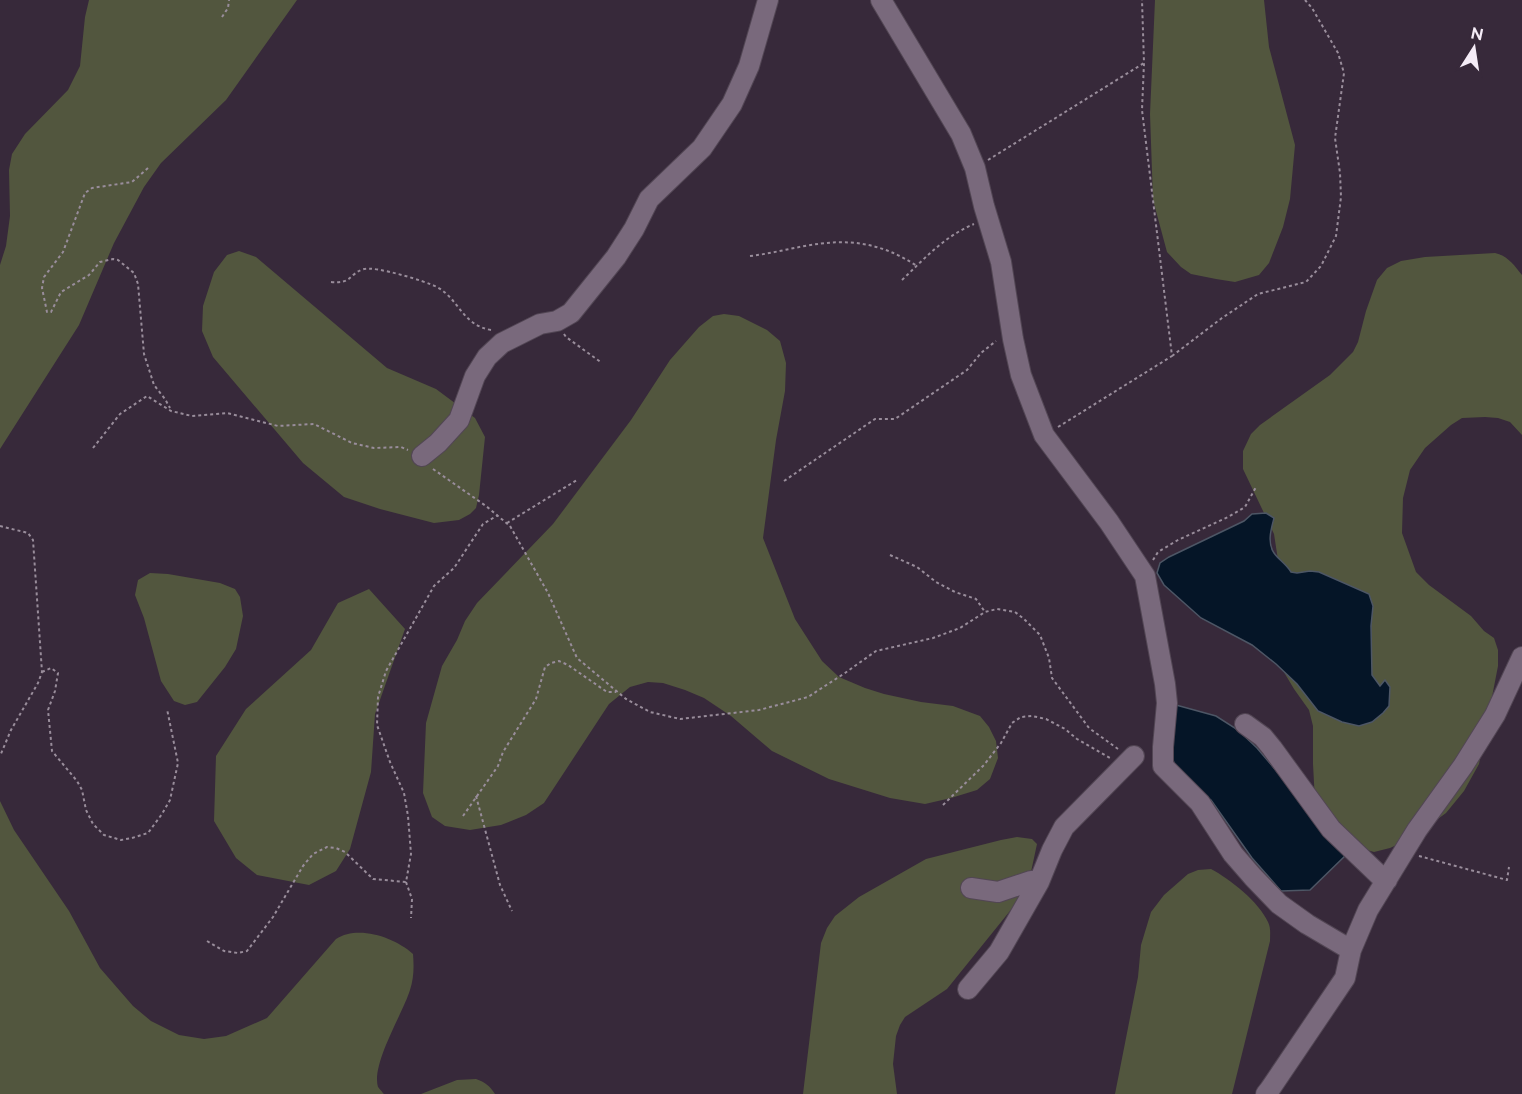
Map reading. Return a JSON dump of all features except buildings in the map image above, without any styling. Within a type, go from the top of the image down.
[{"type":"street","points":[[422,456],[438,443],[459,420],[475,376],[487,357],[502,342],[540,324],[557,321],[571,313],[616,257],[650,199],[702,148],[732,104],[749,66],[768,0]]},
{"type":"street","points":[[881,0],[961,134],[975,168],[1001,261],[1021,375],[1044,435],[1109,522],[1145,576],[1166,684],[1163,766],[1200,803],[1233,854],[1279,904],[1351,950]]},
{"type":"street","points":[[1266,1094],[1345,978],[1351,950],[1368,910],[1417,830],[1463,766],[1495,714],[1522,657]]},
{"type":"street","points":[[1245,724],[1263,737],[1331,829],[1387,880]]},
{"type":"street","points":[[968,989],[999,952],[1039,882],[1064,827],[1130,761]]},
{"type":"street","points":[[971,888],[998,892],[1031,881],[1039,882]]},
{"type":"path","points":[[222,17],[228,8],[229,0]]},
{"type":"path","points":[[1142,0],[1144,63],[1142,110],[1172,356]]},
{"type":"path","points":[[1044,435],[1172,356],[1258,294],[1306,282],[1321,266],[1336,236],[1341,197],[1335,138],[1344,73],[1338,53],[1305,0]]},
{"type":"path","points":[[975,168],[1144,63]]},
{"type":"path","points":[[148,168],[132,182],[92,188],[85,193],[63,252],[44,277],[42,288],[47,312],[51,312],[61,292],[89,275],[100,262],[113,259],[126,265],[134,273],[138,284],[144,354],[154,385],[171,411]]},
{"type":"path","points":[[902,280],[939,243],[961,230],[988,219]]},
{"type":"path","points":[[750,256],[772,254],[806,246],[852,242],[871,244],[903,257],[917,266]]},
{"type":"path","points":[[331,282],[343,283],[365,269],[392,273],[437,287],[447,294],[467,318],[480,328],[492,330]]},
{"type":"path","points":[[557,321],[566,337],[602,363]]},
{"type":"path","points":[[784,482],[875,419],[895,419],[967,370],[981,353],[998,340],[1013,335]]},
{"type":"path","points":[[93,448],[120,414],[147,396],[171,411],[192,416],[227,413],[278,426],[314,424],[352,443],[374,448],[401,447],[422,456],[431,467],[510,526],[548,594],[577,658],[626,699],[650,712],[680,719],[759,710],[808,697],[876,651],[933,638],[960,628],[985,612],[997,609],[1014,612],[1040,635],[1049,658],[1052,678],[1089,729],[1119,750],[1130,761]]},
{"type":"path","points":[[507,523],[577,480]]},
{"type":"path","points":[[1145,576],[1158,552],[1245,507],[1256,487]]},
{"type":"path","points":[[411,918],[411,898],[406,882],[411,854],[408,816],[404,793],[377,725],[378,697],[386,671],[434,586],[454,568],[483,524],[498,515]]},
{"type":"path","points":[[0,526],[28,533],[33,540],[42,672],[0,756]]},
{"type":"path","points":[[890,555],[917,567],[936,582],[976,599],[985,612]]},
{"type":"path","points":[[463,816],[498,766],[503,752],[536,699],[545,668],[551,663],[559,661],[607,692],[616,692]]},
{"type":"path","points":[[42,672],[51,668],[58,673],[55,691],[48,710],[52,750],[82,790],[86,810],[93,824],[104,834],[121,840],[148,833],[170,800],[178,763],[167,709]]},
{"type":"path","points":[[943,805],[984,765],[1001,743],[1012,723],[1021,717],[1032,716],[1046,719],[1107,757],[1130,761]]},
{"type":"path","points":[[476,796],[500,885],[512,911]]},
{"type":"path","points":[[207,941],[225,951],[238,953],[247,951],[273,918],[303,866],[314,854],[327,847],[345,852],[373,879],[406,882]]},
{"type":"path","points":[[1406,849],[1419,856],[1507,880],[1509,867]]},
{"type":"green space","points":[[89,0],[297,0],[226,100],[161,163],[144,187],[114,243],[79,325],[0,449],[0,265],[6,246],[10,216],[9,170],[12,154],[25,134],[68,90],[80,66]]},
{"type":"green space","points":[[1155,0],[1264,0],[1269,47],[1295,145],[1290,199],[1283,227],[1269,263],[1259,275],[1235,282],[1191,274],[1167,252],[1153,200],[1150,114]]},
{"type":"green space","points":[[239,251],[256,257],[387,368],[436,389],[475,418],[485,437],[479,495],[476,508],[470,514],[459,520],[434,523],[380,509],[344,497],[303,463],[213,357],[202,331],[203,306],[214,272],[227,255]]},
{"type":"green space","points":[[1495,253],[1507,259],[1522,275],[1522,435],[1510,422],[1498,418],[1462,418],[1425,448],[1410,470],[1403,498],[1402,533],[1416,572],[1429,585],[1471,616],[1484,631],[1494,638],[1498,650],[1498,666],[1479,764],[1464,791],[1446,813],[1412,838],[1374,852],[1360,848],[1316,820],[1313,726],[1309,710],[1269,647],[1278,560],[1274,534],[1243,469],[1243,451],[1251,434],[1260,425],[1330,375],[1353,352],[1377,280],[1387,268],[1401,261],[1425,257]]},
{"type":"green space","points":[[724,314],[739,316],[767,330],[780,341],[786,363],[785,391],[763,538],[795,619],[822,661],[839,677],[884,694],[953,706],[980,716],[996,741],[998,758],[990,779],[977,790],[925,804],[890,798],[829,779],[772,751],[731,716],[704,698],[663,683],[648,682],[630,687],[609,704],[544,803],[526,815],[501,825],[470,830],[445,826],[432,817],[423,793],[426,723],[442,666],[465,621],[477,603],[553,524],[631,420],[670,360],[699,327],[713,316]]},
{"type":"green space","points":[[150,573],[220,583],[235,589],[240,597],[243,616],[236,649],[225,667],[197,702],[185,705],[174,701],[161,681],[144,618],[135,595],[138,580]]},
{"type":"green space","points":[[369,589],[405,629],[375,714],[371,772],[350,849],[336,871],[309,885],[257,875],[236,858],[214,821],[216,756],[246,709],[311,650],[338,603]]},
{"type":"green space","points":[[0,801],[14,830],[69,911],[100,968],[133,1006],[151,1021],[179,1035],[204,1039],[226,1036],[267,1018],[336,939],[345,935],[365,933],[376,935],[396,943],[413,954],[414,968],[411,986],[379,1065],[378,1087],[384,1094],[0,1094]]},
{"type":"green space","points":[[1017,837],[1032,839],[1037,844],[1031,872],[1022,896],[947,989],[905,1017],[896,1036],[893,1064],[897,1094],[803,1094],[821,943],[835,916],[859,897],[926,859]]},
{"type":"green space","points":[[1211,869],[1251,899],[1264,914],[1270,929],[1270,941],[1232,1094],[1115,1094],[1138,977],[1141,945],[1151,912],[1164,895],[1188,874]]},
{"type":"green space","points":[[457,1080],[482,1081],[495,1094],[421,1094]]},
{"type":"water","points":[[1266,513],[1274,518],[1270,536],[1272,549],[1291,572],[1319,572],[1369,594],[1373,606],[1372,675],[1380,686],[1385,680],[1390,687],[1389,706],[1372,722],[1359,726],[1342,722],[1318,711],[1297,684],[1276,664],[1252,645],[1201,618],[1164,585],[1157,573],[1160,563],[1169,557],[1244,521],[1252,514]]},
{"type":"water","points":[[1176,705],[1216,716],[1238,730],[1257,748],[1347,854],[1310,890],[1281,891],[1252,858],[1211,800],[1187,782],[1176,770],[1170,749]]}]
